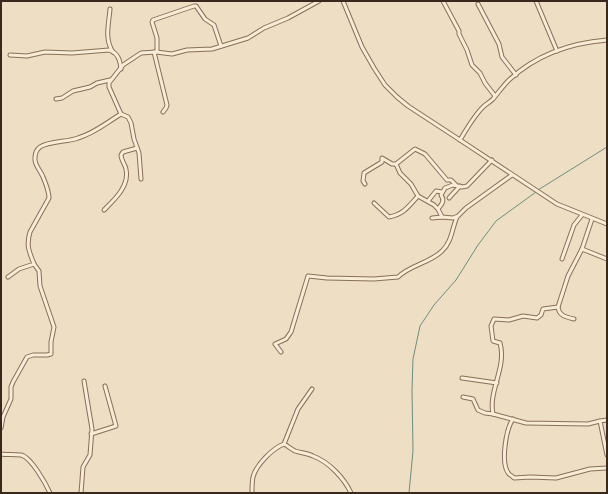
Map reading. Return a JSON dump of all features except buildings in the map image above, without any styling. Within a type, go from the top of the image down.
[{"type":"street","points":[[120,114],[109,87],[110,80],[120,69],[141,53],[155,52],[172,54],[187,50],[209,50],[248,38],[319,1]]},
{"type":"street","points":[[342,1],[362,47],[385,85],[396,97],[557,204],[607,224]]},
{"type":"street","points":[[443,1],[459,31],[472,65],[480,73],[485,83],[495,96]]},
{"type":"street","points":[[536,1],[557,51]]},
{"type":"street","points":[[478,4],[499,44],[502,57],[516,75]]},
{"type":"street","points":[[163,112],[166,105],[155,52],[157,51],[157,42],[152,22],[153,20],[196,6],[205,19],[214,25],[221,46]]},
{"type":"street","points":[[110,9],[107,35],[113,52]]},
{"type":"street","points":[[460,140],[474,117],[509,80],[532,63],[572,45],[607,40]]},
{"type":"street","points":[[10,55],[27,56],[45,52],[72,53],[104,50],[113,52],[118,56],[120,69]]},
{"type":"street","points":[[56,100],[73,91],[110,80]]},
{"type":"street","points":[[120,114],[128,116],[131,123],[141,162],[141,179]]},
{"type":"street","points":[[1,428],[11,399],[11,388],[13,382],[27,357],[33,355],[47,356],[51,354],[51,342],[54,327],[40,286],[39,271],[29,252],[28,238],[30,232],[49,198],[49,193],[44,178],[35,161],[36,151],[45,145],[90,134],[100,129],[120,114]]},
{"type":"street","points":[[104,210],[120,192],[126,179],[127,170],[121,155],[123,152],[137,148]]},
{"type":"street","points":[[364,184],[364,173],[382,162],[382,158],[392,164],[396,164],[416,149],[425,154],[447,180],[450,180],[456,185]]},
{"type":"street","points":[[438,209],[443,203],[442,192],[445,188],[453,185],[463,187],[471,183],[492,160]]},
{"type":"street","points":[[396,164],[400,172],[411,184],[418,196],[428,201],[438,209],[442,217]]},
{"type":"street","points":[[281,352],[275,344],[286,339],[292,332],[308,276],[374,279],[398,277],[403,272],[422,264],[443,251],[452,235],[457,217],[466,208],[512,175]]},
{"type":"street","points":[[449,198],[460,186]]},
{"type":"street","points":[[428,201],[436,191],[442,192]]},
{"type":"street","points":[[374,203],[389,217],[399,215],[418,196]]},
{"type":"street","points":[[562,259],[574,225],[582,215]]},
{"type":"street","points":[[432,218],[457,217]]},
{"type":"street","points":[[574,319],[562,315],[558,308],[568,276],[582,249],[592,219]]},
{"type":"street","points":[[582,249],[607,259]]},
{"type":"street","points":[[8,277],[19,269],[34,264]]},
{"type":"street","points":[[493,414],[493,398],[500,374],[501,345],[500,343],[493,341],[491,326],[494,319],[509,320],[523,316],[538,318],[543,309],[558,308]]},
{"type":"street","points":[[462,378],[497,383]]},
{"type":"street","points":[[81,493],[83,467],[90,455],[92,434],[84,382]]},
{"type":"street","points":[[92,434],[116,426],[104,386]]},
{"type":"street","points":[[252,493],[254,475],[273,450],[284,444],[298,409],[312,389]]},
{"type":"street","points":[[463,397],[472,400],[478,410],[485,414],[493,414],[526,423],[588,424],[607,420]]},
{"type":"street","points":[[513,419],[508,429],[504,452],[508,472],[514,478],[530,476],[556,478],[590,469],[607,468]]},
{"type":"street","points":[[600,421],[607,455]]},
{"type":"street","points":[[284,444],[296,451],[314,456],[324,462],[344,482],[351,493]]},
{"type":"street","points":[[1,454],[22,455],[28,459],[47,486],[50,493]]},
{"type":"waterway","points":[[538,190],[607,147]]},
{"type":"waterway","points":[[409,493],[413,451],[413,359],[420,326],[434,305],[456,280],[478,245],[496,221],[536,192]]}]
